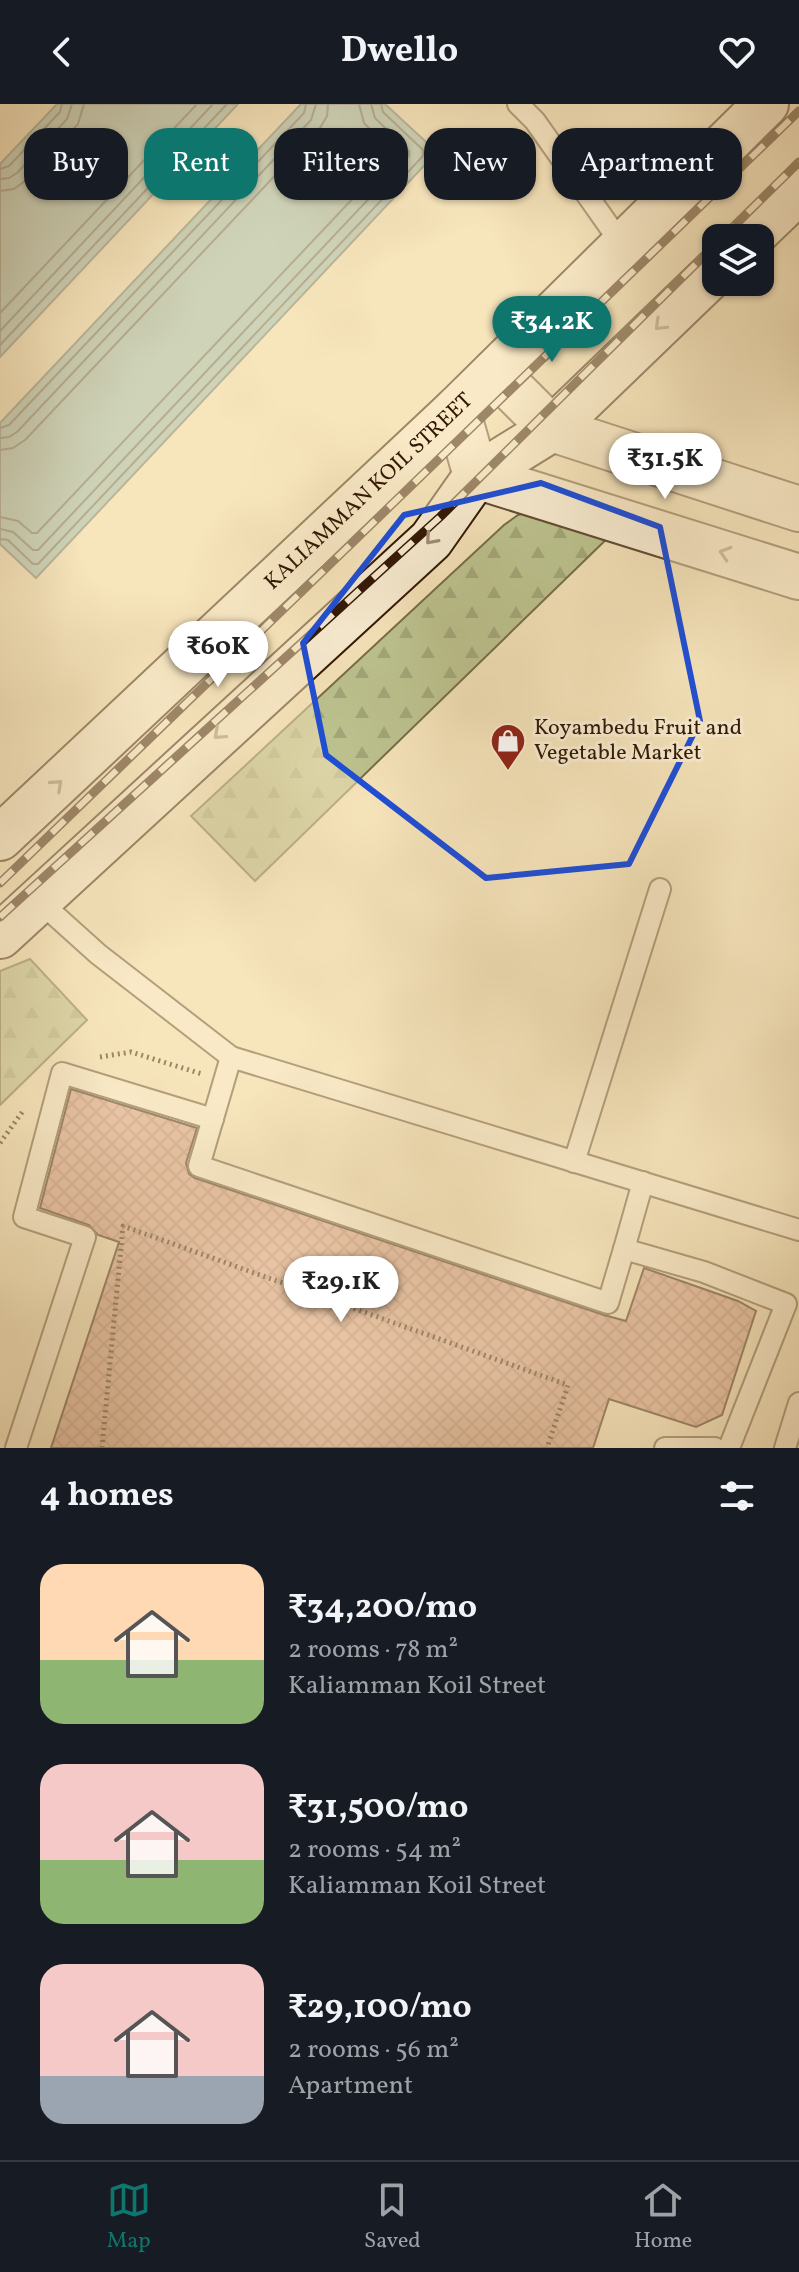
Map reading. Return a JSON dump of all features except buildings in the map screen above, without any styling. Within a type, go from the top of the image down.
[{"type":"main road","name":"KALIAMMAN KOIL STREET","points":[[0,838],[457,409],[766,104]]},
{"type":"main road","points":[[765,224],[799,191]]},
{"type":"main road","points":[[0,936],[431,540],[476,476],[552,429],[702,284]]},
{"type":"main road","points":[[495,372],[552,429],[799,509]]},
{"type":"main road","points":[[457,409],[476,476]]},
{"type":"main road","points":[[476,476],[799,577]]},
{"type":"lane","points":[[518,104],[535,121],[623,246]]},
{"type":"lane","points":[[574,1162],[660,889]]},
{"type":"lane","points":[[38,900],[98,954],[231,1057],[799,1230]]},
{"type":"lane","points":[[231,1057],[199,1166],[608,1303],[643,1182]]},
{"type":"lane","points":[[16,1448],[85,1237],[24,1217],[62,1073],[213,1119]]},
{"type":"lane","points":[[624,1249],[704,1272],[786,1304],[729,1448]]},
{"type":"lane","points":[[785,1448],[799,1403]]},
{"type":"lane","points":[[665,1448],[715,1448]]},
{"type":"path","points":[[87,1059],[131,1052],[224,1081]]},
{"type":"path","points":[[0,1143],[27,1106]]},
{"type":"path","points":[[102,1448],[123,1226],[568,1385],[547,1448]]},
{"type":"highlighted area","points":[[541,483],[660,527],[700,721],[629,864],[486,878],[326,755],[303,643],[404,515]]},
{"type":"green space","points":[[535,509],[618,528],[255,881],[191,816],[504,525],[518,515]]},
{"type":"green space","points":[[30,959],[87,1020],[0,1105],[0,971]]},
{"type":"water","points":[[57,104],[238,104],[215,128],[144,128],[144,200],[148,200],[0,357],[0,164],[24,139],[24,200],[128,200],[128,128],[34,128]]},
{"type":"water","points":[[301,104],[385,104],[424,140],[424,166],[408,183],[408,128],[278,128]]},
{"type":"water","points":[[274,133],[274,200],[392,200],[36,578],[0,544],[0,423],[210,200],[258,200],[258,150]]},
{"type":"railway","points":[[0,883],[799,111]]},
{"type":"railway","points":[[736,224],[799,162]]},
{"type":"railway","points":[[0,917],[440,517],[702,258]]},
{"type":"place","name":"Koyambedu Fruit and Vegetable Market","points":[[508,772]]}]
